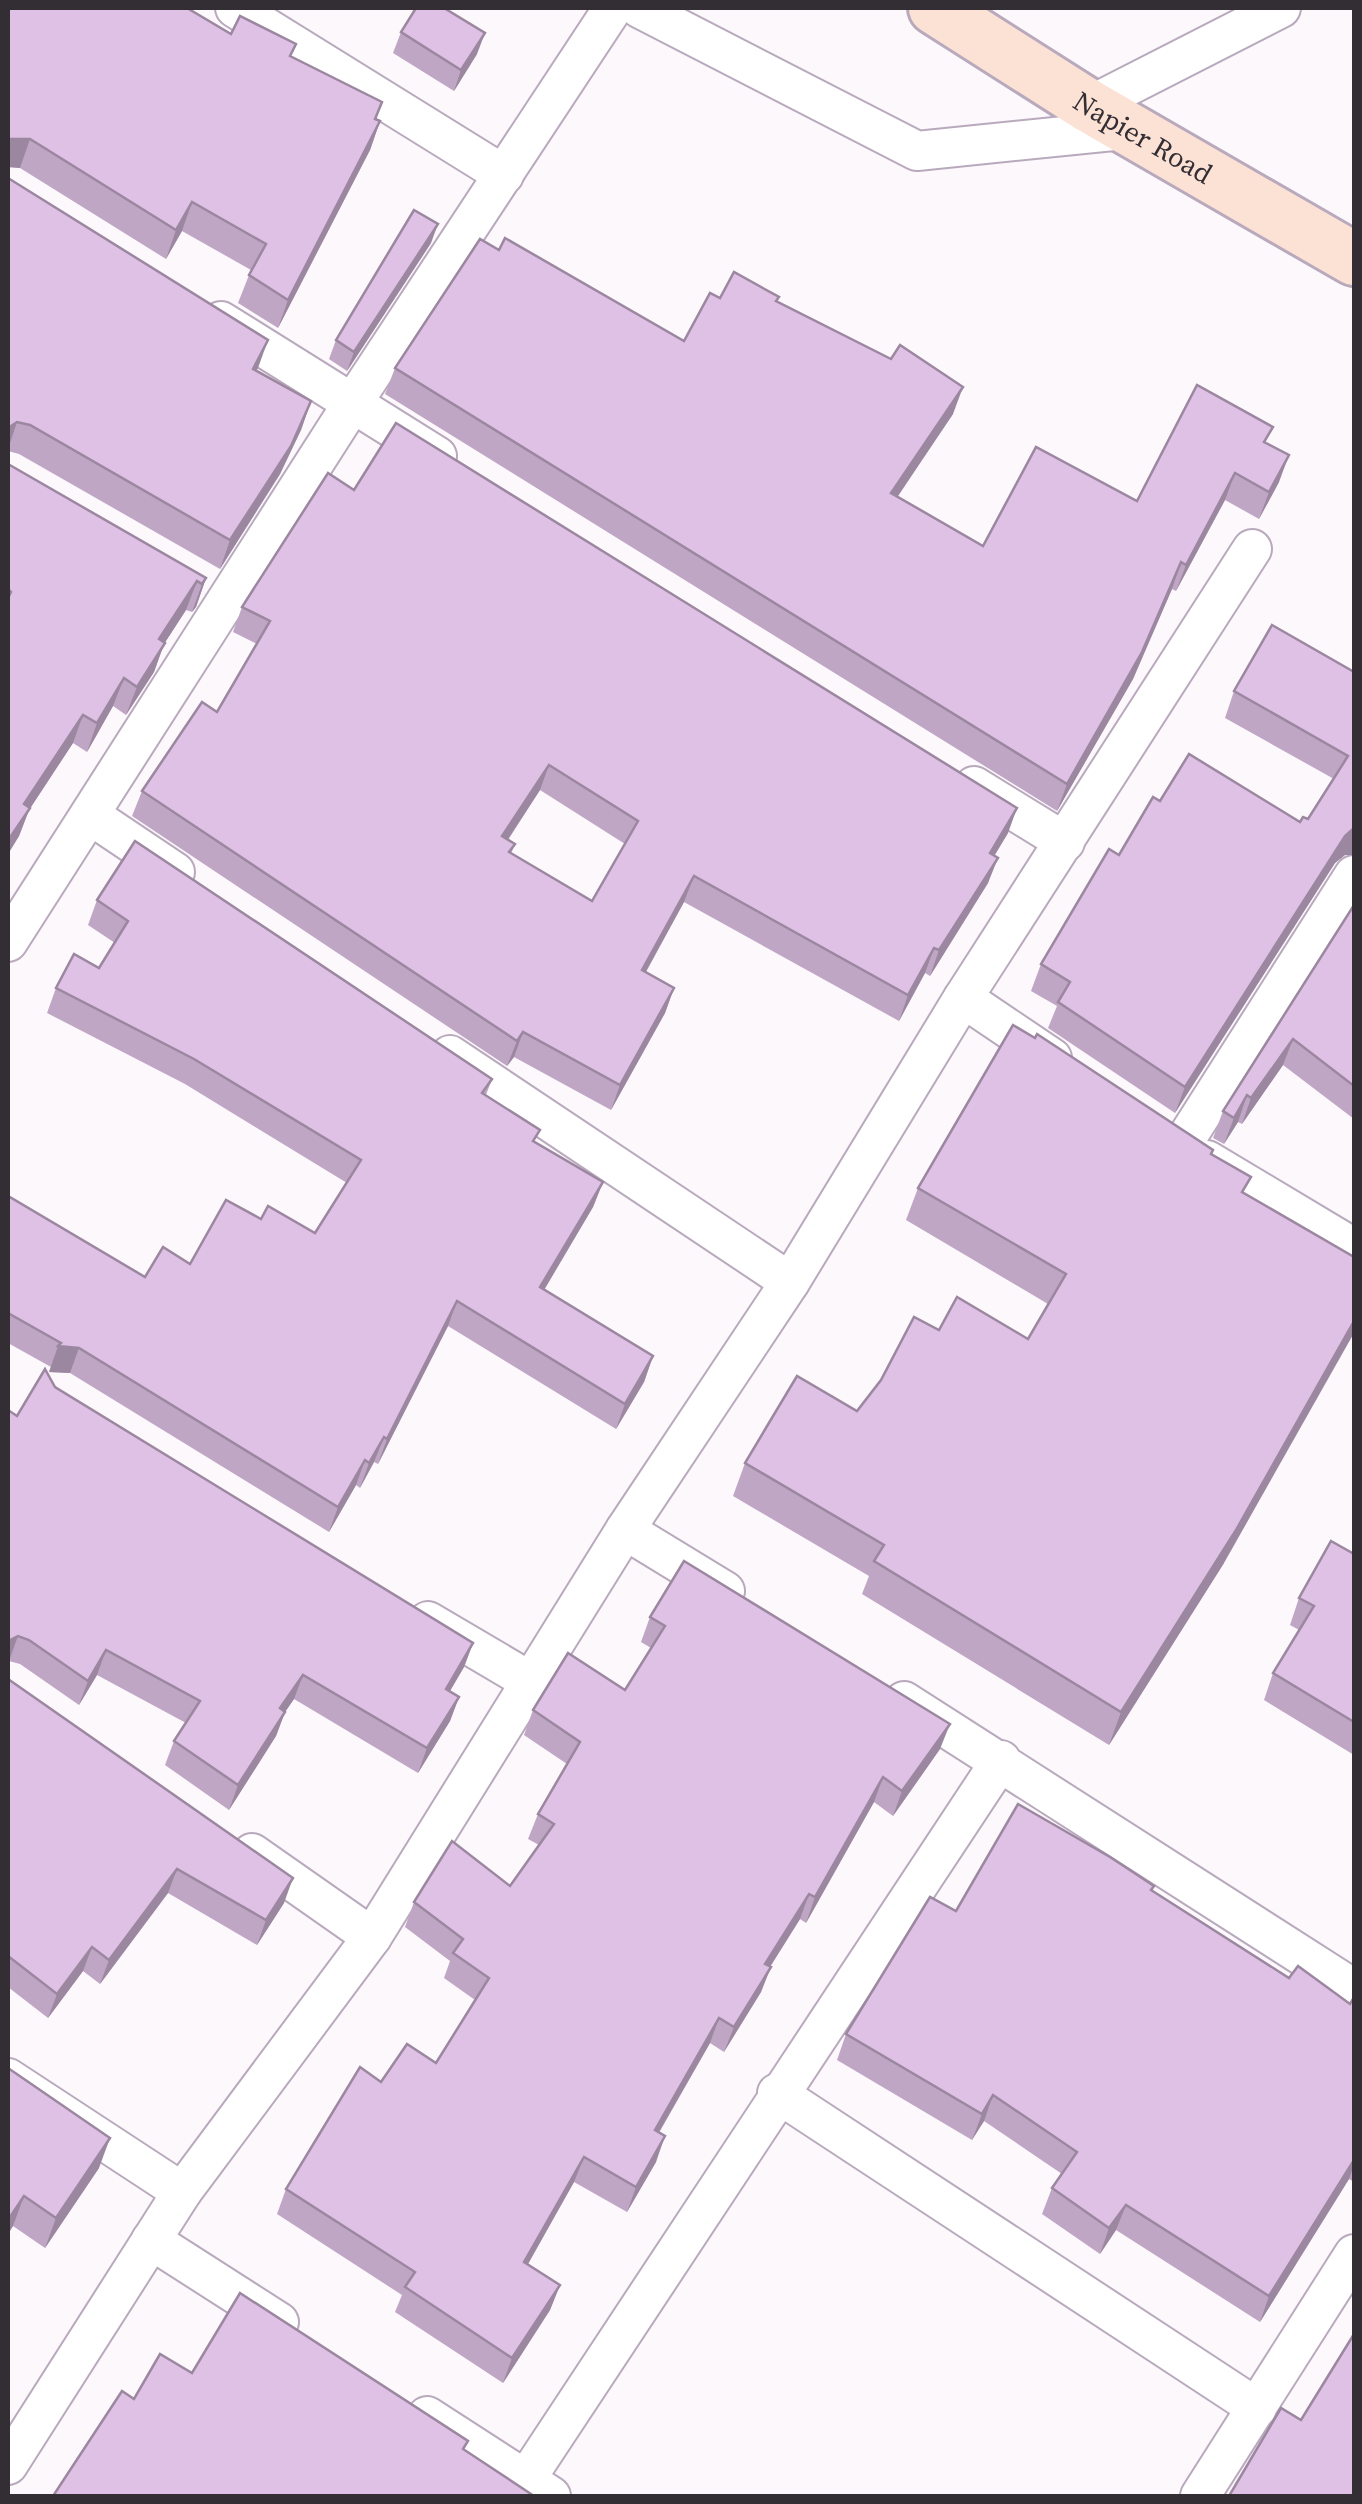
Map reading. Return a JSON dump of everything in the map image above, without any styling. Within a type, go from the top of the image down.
[{"type":"street","points":[[235,8],[504,175]]},
{"type":"street","points":[[8,942],[352,404],[612,8]]},
{"type":"street","points":[[639,8],[917,151],[1111,118],[1281,8]]},
{"type":"street","name":"Napier Road","points":[[938,8],[1111,118],[1354,259]]},
{"type":"street","points":[[188,300],[471,477]]},
{"type":"street","points":[[8,2464],[182,2192],[372,1937],[625,1530],[790,1282],[963,998],[1252,549]]},
{"type":"street","points":[[195,580],[229,600]]},
{"type":"street","points":[[946,769],[1065,842]]},
{"type":"street","points":[[90,815],[204,891]]},
{"type":"street","points":[[1182,1146],[1354,876]]},
{"type":"street","points":[[963,998],[1088,1082]]},
{"type":"street","points":[[415,1032],[790,1282]]},
{"type":"street","points":[[1151,1124],[1354,1248]]},
{"type":"street","points":[[625,1530],[756,1610]]},
{"type":"street","points":[[401,1604],[533,1683]]},
{"type":"street","points":[[870,1680],[1354,1990]]},
{"type":"street","points":[[395,2396],[538,2488],[777,2093],[1000,1760]]},
{"type":"street","points":[[230,1837],[372,1937]]},
{"type":"street","points":[[8,2078],[182,2192]]},
{"type":"street","points":[[777,2093],[1257,2408]]},
{"type":"street","points":[[151,2240],[314,2344]]},
{"type":"street","points":[[1200,2496],[1354,2254]]},
{"type":"building","points":[[8,8],[187,8],[231,34],[240,16],[296,44],[290,56],[382,102],[375,119],[380,121],[288,300],[249,275],[266,244],[192,202],[176,230],[30,139],[8,139]]},
{"type":"building","points":[[416,8],[444,8],[485,33],[461,70],[401,32]]},
{"type":"building","points":[[8,178],[268,340],[253,369],[311,401],[291,446],[230,540],[30,425],[17,422],[8,428]]},
{"type":"building","points":[[414,210],[438,224],[354,352],[336,340]]},
{"type":"building","points":[[505,238],[684,341],[710,293],[720,298],[734,272],[779,297],[776,301],[891,359],[900,345],[963,387],[891,493],[983,546],[1036,447],[1137,501],[1197,385],[1273,427],[1264,442],[1289,455],[1269,492],[1235,473],[1186,565],[1181,562],[1142,652],[1067,784],[395,368],[480,239],[499,250]]},
{"type":"building","points":[[396,423],[1017,808],[990,853],[998,858],[939,950],[934,948],[908,995],[694,876],[642,970],[674,988],[620,1085],[523,1032],[517,1041],[142,791],[202,702],[217,712],[270,621],[242,607],[328,473],[354,490]],"holes":[[[549,765],[638,821],[592,901],[509,852],[515,844],[502,836]]]},
{"type":"building","points":[[8,464],[206,578],[202,584],[197,581],[159,639],[165,643],[137,687],[124,678],[97,723],[83,715],[24,804],[30,808],[9,839],[11,592]]},
{"type":"building","points":[[1272,625],[1354,672],[1354,828],[1345,836],[1185,1087],[1058,1002],[1070,982],[1041,964],[1109,849],[1119,855],[1153,797],[1160,801],[1189,754],[1300,822],[1303,817],[1308,819],[1348,756],[1234,691]]},
{"type":"building","points":[[135,841],[492,1079],[482,1093],[540,1130],[533,1141],[603,1182],[540,1287],[653,1356],[625,1404],[457,1301],[387,1439],[384,1437],[369,1463],[365,1460],[338,1507],[79,1348],[58,1346],[61,1343],[8,1313],[8,1196],[145,1277],[163,1247],[190,1264],[226,1200],[261,1219],[268,1206],[315,1233],[361,1160],[194,1059],[56,988],[74,954],[99,968],[128,921],[97,900]]},
{"type":"building","points":[[1354,905],[1354,1086],[1293,1039],[1251,1098],[1247,1095],[1234,1118],[1223,1111]]},
{"type":"building","points":[[1013,1025],[1035,1038],[1037,1034],[1213,1150],[1211,1154],[1251,1177],[1242,1192],[1354,1257],[1354,1321],[1236,1530],[1121,1712],[874,1561],[884,1545],[745,1463],[797,1376],[857,1411],[881,1380],[914,1317],[939,1330],[957,1297],[1028,1339],[1066,1274],[918,1188]]},
{"type":"building","points":[[45,1369],[55,1387],[473,1643],[446,1689],[459,1697],[427,1748],[303,1675],[280,1708],[285,1712],[238,1785],[174,1741],[200,1701],[106,1650],[88,1681],[29,1640],[18,1636],[8,1641],[8,1410],[17,1416]]},
{"type":"building","points":[[1331,1541],[1354,1554],[1354,1722],[1273,1673],[1314,1606],[1299,1598]]},
{"type":"building","points":[[684,1561],[950,1724],[902,1791],[883,1777],[815,1897],[809,1894],[765,1964],[771,1967],[734,2027],[719,2018],[655,2130],[665,2136],[636,2187],[584,2157],[524,2262],[560,2285],[512,2358],[405,2287],[415,2272],[286,2189],[360,2067],[381,2082],[407,2044],[436,2063],[489,1978],[453,1953],[463,1939],[414,1902],[452,1841],[510,1886],[554,1824],[538,1814],[580,1742],[533,1710],[568,1653],[625,1690],[665,1626],[650,1617]]},
{"type":"building","points":[[8,1679],[293,1878],[266,1920],[177,1869],[109,1960],[92,1947],[57,1994],[8,1956]]},
{"type":"building","points":[[1018,1804],[1110,1857],[1154,1886],[1151,1890],[1289,1978],[1298,1966],[1350,2004],[1354,1997],[1354,2160],[1269,2296],[1126,2205],[1109,2228],[1052,2188],[1077,2152],[993,2095],[982,2114],[846,2034],[930,1897],[956,1911]]},
{"type":"building","points":[[8,2068],[110,2138],[56,2218],[24,2196],[8,2220]]},
{"type":"building","points":[[240,2293],[468,2441],[463,2449],[534,2496],[53,2496],[122,2391],[134,2399],[160,2354],[192,2373]]},
{"type":"building","points":[[1354,2334],[1354,2496],[1229,2496],[1281,2408],[1301,2420]]}]
